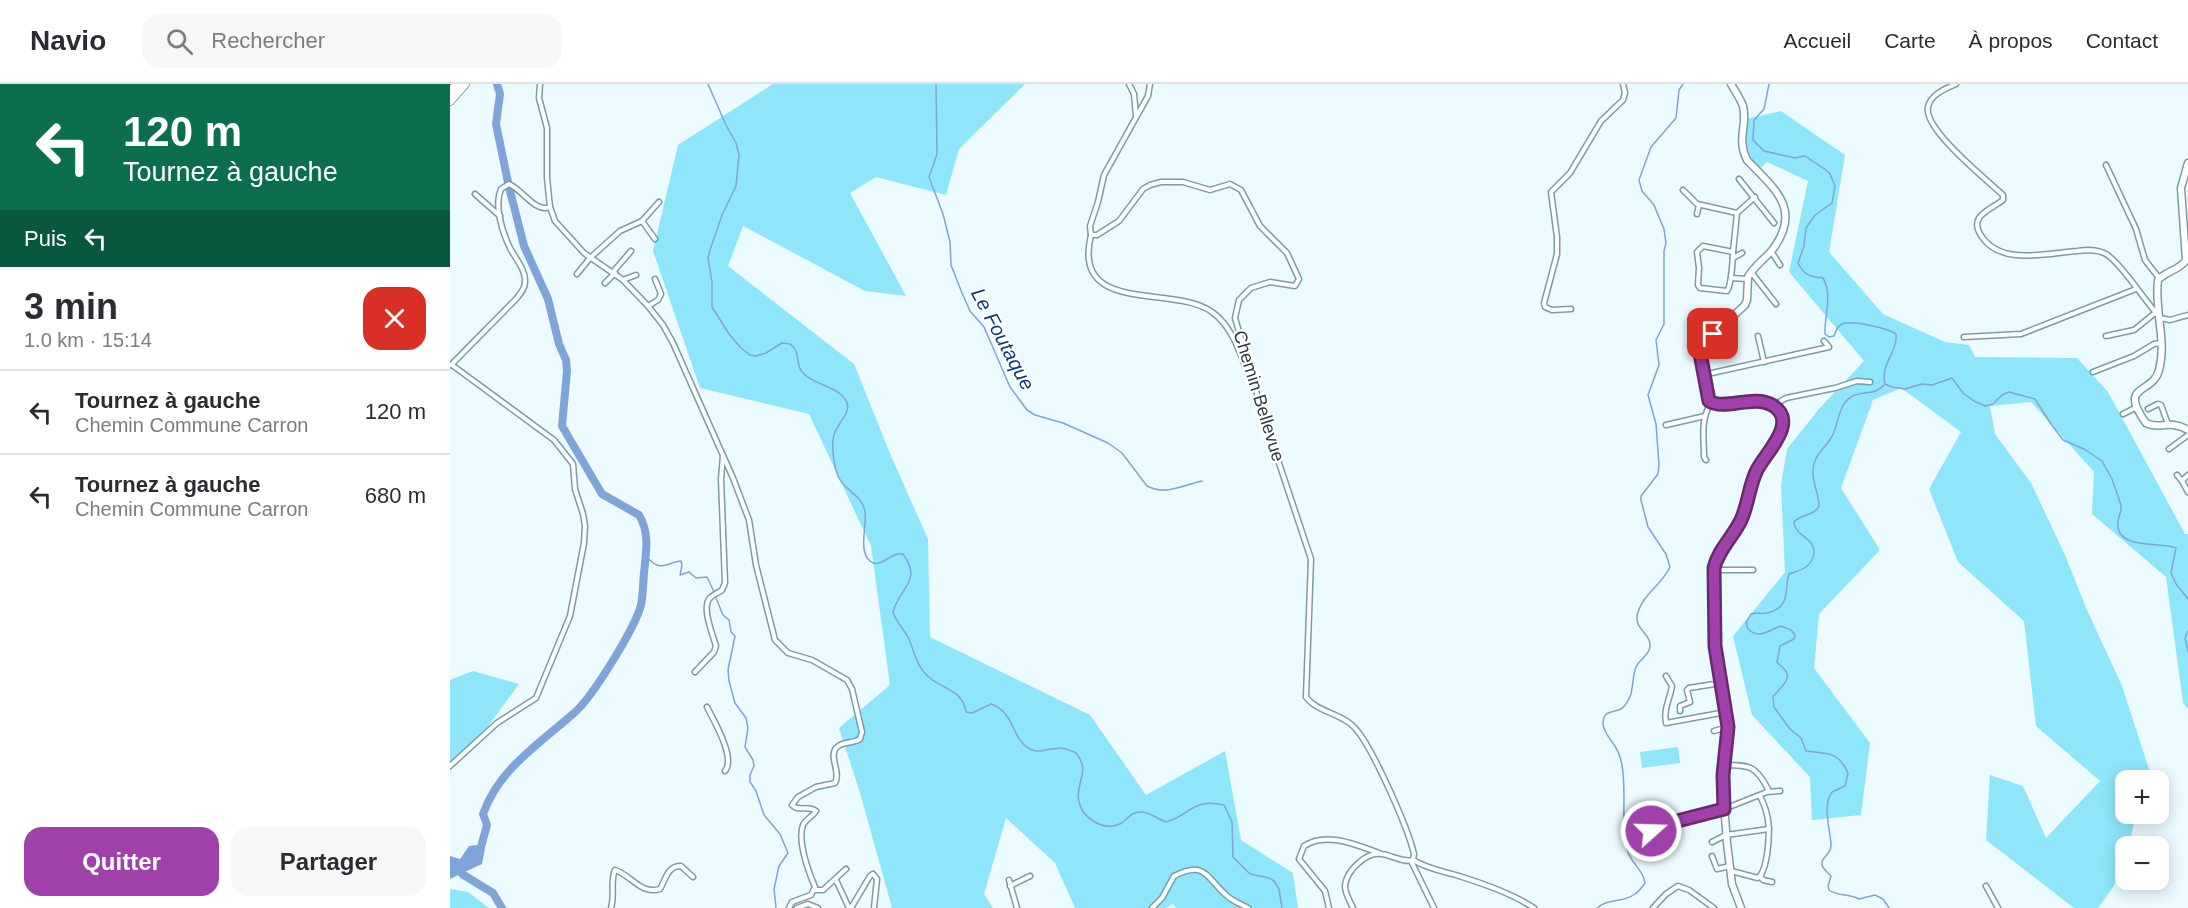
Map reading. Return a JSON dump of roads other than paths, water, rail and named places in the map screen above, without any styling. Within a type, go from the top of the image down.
[{"type":"highway","points":[[450,101],[454,89],[465,84]]},
{"type":"street","points":[[540,84],[539,98],[548,133],[546,164],[550,207],[558,224],[574,244],[590,258],[623,280],[648,306],[673,343],[749,520],[756,565],[775,640],[788,653],[812,660],[847,680],[852,689],[862,732],[858,741],[841,745],[834,751],[838,777],[836,783],[816,787],[798,797],[792,805],[816,811],[804,824],[802,835],[806,865],[815,890]]},
{"type":"street","points":[[1129,84],[1134,94],[1136,117]]},
{"type":"street","points":[[1150,84],[1150,91],[1104,175],[1090,226],[1089,244],[1092,269],[1095,277],[1105,286],[1119,291],[1196,304],[1210,310],[1220,318],[1233,338],[1259,402]]},
{"type":"street","points":[[1571,309],[1552,310],[1545,307],[1557,254],[1551,192],[1570,173],[1601,121],[1623,100],[1625,93],[1623,84]]},
{"type":"street","points":[[1711,403],[1707,397],[1703,375],[1701,348],[1745,305],[1748,300],[1747,279],[1771,251],[1782,231],[1785,216],[1784,203],[1744,153],[1742,105],[1731,84]]},
{"type":"street","points":[[1956,84],[1934,97],[1929,105],[1928,113],[1933,126],[1969,165],[2003,195],[2001,202],[1982,213],[1978,218],[1979,231],[1984,239],[1997,250],[2012,255],[2087,250],[2104,253],[2117,264],[2158,315],[2170,320],[2188,315]]},
{"type":"street","points":[[2159,278],[2186,262],[2185,194],[2182,182],[2188,163]]},
{"type":"street","points":[[2106,165],[2136,229],[2145,260],[2159,278],[2158,315],[2161,343],[2159,371],[2155,378],[2136,394],[2137,407],[2143,419],[2150,425],[2169,424],[2188,430]]},
{"type":"street","points":[[1739,179],[1774,223]]},
{"type":"street","name":"Chemin Bellevue","points":[[1091,236],[1097,235],[1119,220],[1130,209],[1143,189],[1155,183],[1183,182],[1210,190],[1230,184],[1241,190],[1260,226],[1287,254],[1299,279],[1298,284],[1293,286],[1275,282],[1257,285],[1245,292],[1237,305],[1237,326],[1259,402],[1311,560],[1306,697],[1314,705],[1348,722],[1366,741],[1413,849],[1412,860]]},
{"type":"street","points":[[450,766],[497,723],[536,698],[570,616],[584,543],[585,526],[575,489],[575,471],[567,455],[547,435],[451,365],[525,286],[524,273],[505,236],[500,216],[499,195],[506,184],[519,190],[538,206],[544,209],[550,207]]},
{"type":"street","points":[[1683,190],[1700,205],[1737,213]]},
{"type":"street","points":[[475,194],[500,216]]},
{"type":"street","points":[[1729,295],[1737,213],[1755,198]]},
{"type":"street","points":[[577,274],[590,258],[622,229],[642,220],[659,202]]},
{"type":"street","points":[[1697,214],[1700,205]]},
{"type":"street","points":[[642,220],[655,239]]},
{"type":"street","points":[[1729,290],[1725,292],[1699,287],[1697,252],[1703,246],[1733,255],[1742,254]]},
{"type":"street","points":[[605,283],[631,251]]},
{"type":"street","points":[[1771,251],[1780,265]]},
{"type":"street","points":[[1751,272],[1776,304]]},
{"type":"street","points":[[623,280],[636,275]]},
{"type":"street","points":[[1731,278],[1747,279]]},
{"type":"street","points":[[648,306],[658,300],[661,294],[656,279]]},
{"type":"street","points":[[1964,337],[2021,334],[2136,289]]},
{"type":"street","points":[[2106,336],[2134,330],[2158,315]]},
{"type":"street","points":[[1701,321],[1707,324],[1713,334]]},
{"type":"street","points":[[1758,336],[1764,362]]},
{"type":"street","points":[[1703,375],[1829,347],[1824,342]]},
{"type":"street","points":[[2093,372],[2134,356],[2154,344],[2161,343]]},
{"type":"street","points":[[1773,406],[1786,398],[1857,381],[1870,382]]},
{"type":"street","points":[[1711,403],[1755,401],[1773,406],[1780,413],[1782,422],[1781,435],[1756,471],[1743,515],[1716,560],[1714,570],[1715,646],[1728,727],[1724,765],[1726,835],[1734,893],[1741,908]]},
{"type":"street","points":[[1706,460],[1702,430],[1711,403]]},
{"type":"street","points":[[2148,409],[2158,404],[2161,405],[2169,424]]},
{"type":"street","points":[[2123,414],[2137,407]]},
{"type":"street","points":[[1666,425],[1705,416]]},
{"type":"street","points":[[2169,449],[2188,435]]},
{"type":"street","points":[[695,672],[715,649],[707,603],[711,596],[724,587],[721,479],[723,456]]},
{"type":"street","points":[[2177,475],[2188,492]]},
{"type":"street","points":[[2182,481],[2188,475]]},
{"type":"street","points":[[1714,570],[1753,570]]},
{"type":"street","points":[[1666,676],[1672,686],[1667,701],[1666,723],[1726,712]]},
{"type":"street","points":[[1680,711],[1680,705],[1690,702],[1687,690],[1689,688],[1721,683]]},
{"type":"street","points":[[707,707],[724,741],[728,765],[725,771]]},
{"type":"street","points":[[1714,731],[1728,727]]},
{"type":"street","points":[[1724,765],[1743,765],[1755,770],[1760,774],[1768,789],[1767,792]]},
{"type":"street","points":[[1653,841],[1651,831],[1654,827],[1724,809],[1767,792],[1780,791]]},
{"type":"street","points":[[1712,856],[1717,868],[1730,868],[1755,877],[1764,872],[1768,829],[1766,810],[1760,796]]},
{"type":"street","points":[[1712,842],[1726,835],[1768,829]]},
{"type":"street","points":[[1329,908],[1325,891],[1299,859],[1304,846],[1317,839],[1412,860],[1439,872],[1458,876],[1506,893],[1534,908]]},
{"type":"street","points":[[1353,908],[1346,892],[1347,879],[1354,868],[1364,860],[1380,854]]},
{"type":"street","points":[[1412,860],[1434,908]]},
{"type":"street","points":[[611,908],[614,892],[612,875],[615,870],[639,886],[656,891],[660,889],[669,870],[673,867],[681,866],[693,877]]},
{"type":"street","points":[[1152,908],[1162,898],[1174,876],[1194,868],[1204,872],[1228,898],[1248,908]]},
{"type":"street","points":[[815,890],[824,890],[846,869]]},
{"type":"street","points":[[850,908],[873,874],[877,879],[874,908]]},
{"type":"street","points":[[1010,886],[1030,876]]},
{"type":"street","points":[[1760,876],[1763,880],[1772,882]]},
{"type":"street","points":[[836,880],[850,908]]},
{"type":"street","points":[[1009,880],[1017,908]]},
{"type":"street","points":[[1653,908],[1672,888],[1681,886],[1714,908]]},
{"type":"street","points":[[1986,886],[1997,907],[1991,908]]},
{"type":"street","points":[[789,908],[792,902],[811,895],[815,890]]},
{"type":"street","points":[[797,908],[808,904],[818,908]]},
{"type":"waterway","points":[[482,843],[487,825],[483,814],[499,784],[521,758],[582,705],[622,645],[641,605],[646,543],[645,529],[639,515],[602,494],[562,426],[566,360],[559,344],[548,299],[524,246],[509,187],[496,124],[500,94],[497,84]]},
{"type":"waterway","points":[[708,84],[736,143],[739,155],[736,186],[722,215],[708,258],[712,282],[712,307],[729,334],[750,355],[766,353],[782,343],[790,344],[796,350],[802,372],[812,380],[841,394],[845,399],[846,414],[833,440],[837,472],[844,486],[864,506],[866,557],[878,563],[894,555],[903,554],[909,563],[910,578],[893,612],[908,637],[916,659],[925,674],[957,695],[966,712],[972,713],[991,704],[999,708],[1009,719],[1019,739],[1030,749],[1039,751],[1062,748],[1076,753],[1083,766],[1078,795],[1081,808],[1089,818],[1101,825],[1114,826],[1134,813],[1140,812],[1166,822],[1198,805],[1213,803],[1224,805],[1232,822],[1233,857],[1250,874],[1274,881],[1279,889],[1282,908]]},
{"type":"waterway","name":"Le Foutaque","points":[[936,84],[937,154],[929,177],[943,214],[950,242],[951,265],[970,311],[984,327],[1010,387],[1027,410],[1035,415],[1063,423],[1108,443],[1122,453],[1147,486],[1168,490],[1202,481]]},
{"type":"waterway","points":[[1597,908],[1606,903],[1630,897],[1638,892],[1645,883],[1628,852],[1624,831],[1622,765],[1618,752],[1606,734],[1603,720],[1606,714],[1623,708],[1630,696],[1636,667],[1650,648],[1649,640],[1638,624],[1639,609],[1670,567],[1666,554],[1648,527],[1641,500],[1641,496],[1658,474],[1659,465],[1656,424],[1648,395],[1659,365],[1656,340],[1664,324],[1664,251],[1666,243],[1664,229],[1654,205],[1642,191],[1639,180],[1651,147],[1676,118],[1679,90],[1683,84]]},
{"type":"waterway","points":[[1769,84],[1764,109],[1754,120],[1753,140],[1764,151],[1795,158],[1805,156],[1826,170],[1835,186],[1832,203],[1815,215],[1806,228],[1804,246],[1798,263],[1808,275],[1823,278],[1826,285],[1828,299],[1825,334],[1829,337],[1834,336],[1840,325],[1847,323],[1878,327],[1896,334],[1884,377],[1885,384],[1892,387],[1905,389],[1922,384],[1932,385],[1952,378],[1963,393],[1985,406],[1993,404],[2009,392],[2035,399],[2063,440],[2084,449],[2102,461],[2112,479],[2121,505],[2118,519],[2121,535],[2134,542],[2176,548],[2171,573],[2176,584],[2188,599]]},
{"type":"waterway","points":[[1884,385],[1877,391],[1855,395],[1846,401],[1834,433],[1815,460],[1813,475],[1819,506],[1814,512],[1794,522],[1795,527],[1813,548],[1811,562],[1805,568],[1789,574],[1786,596],[1782,605],[1768,613],[1751,614],[1746,623],[1748,629],[1756,634],[1781,626],[1791,630],[1795,635],[1794,639],[1780,646],[1777,662],[1785,670],[1787,677],[1773,697],[1774,707],[1790,729],[1801,738],[1806,751],[1836,757],[1848,773],[1845,786],[1832,792],[1827,804],[1831,848],[1822,865],[1831,876],[1829,890],[1836,894],[1859,899],[1875,895],[1883,899],[1889,908]]},
{"type":"waterway","points":[[645,560],[661,566],[681,561],[680,575],[689,572],[696,578],[707,577],[714,592]]},
{"type":"waterway","points":[[716,598],[735,636],[728,670],[729,681],[735,703],[746,718],[748,728],[745,747],[754,766],[750,782],[756,791],[764,815],[780,834],[788,853],[779,866],[774,889],[776,908]]},
{"type":"waterway","points":[[2188,631],[2185,638],[2188,651]]},
{"type":"waterway","points":[[460,867],[462,874],[493,893],[502,908]]}]
